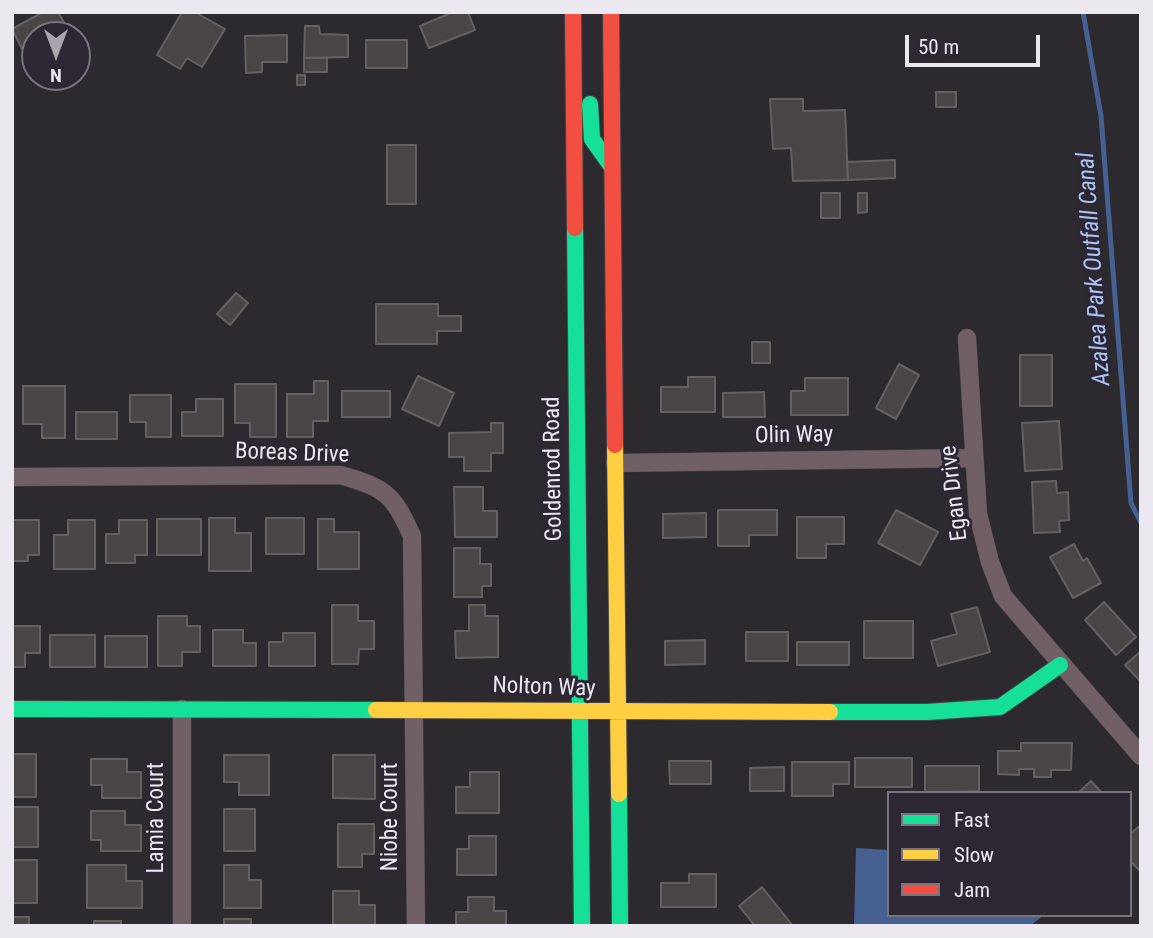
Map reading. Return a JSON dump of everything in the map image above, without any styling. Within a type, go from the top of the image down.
[{"type":"main road","name":"Goldenrod Road","points":[[573,12],[582,926]]},
{"type":"main road","points":[[611,12],[620,926]]},
{"type":"main road","points":[[573,45],[588,65],[589,134],[598,152],[612,167]]},
{"type":"main road","name":"Nolton Way","points":[[12,709],[414,708],[618,713],[927,712],[1000,707],[1060,665]]},
{"type":"street","name":"Egan Drive","points":[[967,338],[978,514],[1003,596],[1141,756]]},
{"type":"street","name":"Olin Way","points":[[615,463],[974,458]]},
{"type":"street","name":"Boreas Drive","points":[[12,477],[341,475],[372,484],[397,502],[412,536],[414,708]]},
{"type":"street","name":"Niobe Court","points":[[414,708],[416,926]]},
{"type":"street","name":"Lamia Court","points":[[181,709],[182,926]]},
{"type":"water","points":[[856,848],[887,850],[887,917],[1041,917],[1030,926],[854,926]]},
{"type":"building","points":[[43,12],[58,12],[63,21],[27,21]]},
{"type":"building","points":[[182,12],[195,12],[225,29],[202,67],[187,58],[180,69],[157,55]]},
{"type":"building","points":[[453,12],[468,12],[475,30],[429,48],[420,26]]},
{"type":"building","points":[[21,24],[21,47],[12,29]]},
{"type":"building","points":[[305,26],[319,26],[320,34],[348,35],[348,57],[304,58]]},
{"type":"building","points":[[287,35],[287,62],[262,62],[262,72],[246,73],[245,36]]},
{"type":"building","points":[[366,40],[407,40],[407,68],[366,68]]},
{"type":"building","points":[[304,58],[327,58],[327,72],[304,72]]},
{"type":"building","points":[[297,75],[305,75],[305,85],[297,85]]},
{"type":"building","points":[[936,92],[956,92],[956,107],[936,107]]},
{"type":"building","points":[[770,99],[803,99],[803,111],[845,110],[848,180],[793,181],[791,148],[773,149]]},
{"type":"building","points":[[387,145],[416,145],[416,204],[387,204]]},
{"type":"building","points":[[895,160],[895,178],[848,180],[847,162]]},
{"type":"building","points":[[821,193],[840,193],[840,218],[821,218]]},
{"type":"building","points":[[858,193],[867,193],[867,212],[858,213]]},
{"type":"building","points":[[236,293],[248,303],[230,325],[217,314]]},
{"type":"building","points":[[376,304],[438,304],[438,316],[461,316],[461,331],[437,331],[437,344],[376,344]]},
{"type":"building","points":[[752,342],[770,342],[770,363],[752,363]]},
{"type":"building","points":[[1020,355],[1052,355],[1052,406],[1020,406]]},
{"type":"building","points":[[899,364],[919,375],[896,419],[876,408]]},
{"type":"building","points":[[418,376],[454,393],[439,426],[402,409]]},
{"type":"building","points":[[688,377],[715,377],[715,412],[661,412],[661,387],[688,387]]},
{"type":"building","points":[[805,378],[848,378],[848,415],[791,415],[791,391],[805,391]]},
{"type":"building","points":[[314,381],[328,381],[328,421],[313,421],[313,437],[287,437],[287,394],[314,394]]},
{"type":"building","points":[[235,384],[276,384],[276,437],[250,437],[250,423],[235,423]]},
{"type":"building","points":[[23,386],[65,386],[65,438],[42,438],[42,424],[23,424]]},
{"type":"building","points":[[342,391],[390,391],[390,417],[342,417]]},
{"type":"building","points":[[764,392],[765,417],[723,417],[723,393]]},
{"type":"building","points":[[130,395],[171,395],[171,437],[146,437],[146,422],[130,422]]},
{"type":"building","points":[[196,399],[223,399],[223,436],[182,436],[182,412],[196,412]]},
{"type":"building","points":[[76,412],[117,412],[117,439],[76,439]]},
{"type":"building","points":[[1059,421],[1062,469],[1025,471],[1022,423]]},
{"type":"building","points":[[491,423],[503,423],[503,453],[491,453],[491,471],[464,471],[464,457],[449,457],[449,433],[491,432]]},
{"type":"building","points":[[1056,481],[1057,493],[1068,492],[1069,520],[1059,521],[1060,532],[1034,533],[1032,482]]},
{"type":"building","points":[[454,487],[483,487],[483,511],[497,511],[497,537],[455,537]]},
{"type":"building","points":[[718,510],[777,510],[777,535],[749,535],[749,546],[718,546]]},
{"type":"building","points":[[896,510],[938,532],[920,565],[878,543]]},
{"type":"building","points":[[706,513],[706,537],[663,538],[663,514]]},
{"type":"building","points":[[797,517],[844,517],[844,544],[826,544],[826,558],[797,558]]},
{"type":"building","points":[[209,518],[235,518],[235,533],[251,533],[251,571],[209,571]]},
{"type":"building","points":[[266,518],[304,518],[304,554],[266,554]]},
{"type":"building","points":[[157,519],[201,519],[201,555],[157,555]]},
{"type":"building","points":[[318,519],[334,519],[334,532],[359,532],[359,569],[318,569]]},
{"type":"building","points":[[13,520],[39,520],[39,555],[28,555],[28,561],[12,561]]},
{"type":"building","points":[[68,520],[95,520],[95,569],[54,569],[54,535],[68,535]]},
{"type":"building","points":[[119,520],[147,520],[147,555],[135,555],[135,563],[106,563],[106,534],[119,534]]},
{"type":"building","points":[[1074,544],[1083,561],[1087,558],[1101,583],[1073,598],[1050,557]]},
{"type":"building","points":[[454,548],[480,548],[480,564],[491,564],[491,586],[482,586],[482,597],[454,597]]},
{"type":"building","points":[[1104,602],[1136,637],[1116,655],[1085,620]]},
{"type":"building","points":[[332,605],[358,605],[358,621],[374,621],[374,649],[359,649],[358,664],[332,664]]},
{"type":"building","points":[[469,605],[485,605],[485,616],[498,616],[498,657],[456,658],[455,631],[469,631]]},
{"type":"building","points":[[977,607],[990,652],[938,666],[931,641],[957,634],[951,614]]},
{"type":"building","points":[[158,616],[187,616],[187,626],[200,626],[200,652],[182,652],[182,666],[158,666]]},
{"type":"building","points":[[864,621],[913,621],[913,658],[864,658]]},
{"type":"building","points":[[12,626],[40,626],[40,653],[25,653],[25,667],[12,667]]},
{"type":"building","points":[[213,630],[243,630],[243,643],[256,643],[256,666],[213,666]]},
{"type":"building","points":[[746,632],[788,632],[788,661],[746,661]]},
{"type":"building","points":[[283,633],[315,633],[315,666],[269,666],[269,642],[283,642]]},
{"type":"building","points":[[50,635],[95,635],[95,667],[50,667]]},
{"type":"building","points":[[105,636],[147,636],[147,667],[105,667]]},
{"type":"building","points":[[705,640],[705,664],[665,665],[665,641]]},
{"type":"building","points":[[797,642],[849,642],[849,665],[797,665]]},
{"type":"building","points":[[1141,651],[1141,682],[1125,665]]},
{"type":"building","points":[[1021,743],[1072,743],[1071,770],[1051,770],[1051,777],[1034,777],[1034,769],[1019,769],[1019,775],[998,774],[998,751],[1021,751]]},
{"type":"building","points":[[12,754],[36,754],[36,797],[12,797]]},
{"type":"building","points":[[224,755],[269,755],[269,795],[239,795],[239,782],[224,782]]},
{"type":"building","points":[[333,755],[375,755],[375,799],[333,798]]},
{"type":"building","points":[[855,758],[912,758],[912,787],[855,787]]},
{"type":"building","points":[[91,759],[127,759],[127,772],[141,772],[141,798],[102,798],[102,785],[91,785]]},
{"type":"building","points":[[669,761],[711,761],[711,784],[670,784]]},
{"type":"building","points":[[792,762],[849,762],[849,784],[833,784],[833,796],[792,796]]},
{"type":"building","points":[[925,766],[979,766],[979,791],[925,791]]},
{"type":"building","points":[[784,767],[784,791],[750,791],[750,768]]},
{"type":"building","points":[[470,772],[499,772],[499,813],[456,813],[456,787],[470,787]]},
{"type":"building","points":[[1091,781],[1100,791],[1080,791]]},
{"type":"building","points":[[12,807],[38,807],[38,847],[12,847]]},
{"type":"building","points":[[224,809],[255,809],[255,851],[224,851]]},
{"type":"building","points":[[91,811],[125,811],[125,825],[141,825],[141,851],[101,851],[101,840],[91,840]]},
{"type":"building","points":[[338,824],[374,824],[374,854],[362,854],[362,867],[338,867]]},
{"type":"building","points":[[1138,827],[1141,830],[1141,872],[1132,863],[1132,832]]},
{"type":"building","points":[[469,836],[496,836],[496,875],[457,875],[457,849],[469,849]]},
{"type":"building","points":[[12,860],[37,860],[37,903],[12,903]]},
{"type":"building","points":[[87,865],[126,865],[126,881],[142,881],[142,908],[87,908]]},
{"type":"building","points":[[224,865],[249,865],[249,880],[261,880],[261,908],[224,908]]},
{"type":"building","points":[[689,874],[716,874],[716,907],[661,907],[661,883],[689,883]]},
{"type":"building","points":[[762,887],[793,926],[755,926],[739,906]]},
{"type":"building","points":[[333,891],[359,891],[359,905],[375,905],[375,926],[333,926]]},
{"type":"building","points":[[468,897],[494,897],[494,911],[506,911],[506,926],[456,926],[456,912],[468,912]]},
{"type":"building","points":[[12,917],[29,917],[29,926],[12,926]]},
{"type":"building","points":[[224,919],[251,919],[251,926],[224,926]]},
{"type":"building","points":[[94,921],[121,921],[121,926],[94,926]]},
{"type":"waterway","name":"Azalea Park Outfall Canal","points":[[1083,12],[1101,116],[1131,503],[1141,523]]},
{"type":"traffic: fast","points":[[590,104],[592,139],[612,167]]},
{"type":"traffic: fast","points":[[575,228],[582,926]]},
{"type":"traffic: fast","points":[[830,712],[927,712],[1000,707],[1060,665]]},
{"type":"traffic: fast","points":[[12,709],[376,710]]},
{"type":"traffic: fast","points":[[619,794],[620,926]]},
{"type":"traffic: slow","points":[[615,445],[619,794]]},
{"type":"traffic: slow","points":[[376,710],[830,712]]},
{"type":"traffic: jam","points":[[573,12],[575,228]]},
{"type":"traffic: jam","points":[[611,12],[615,445]]}]
